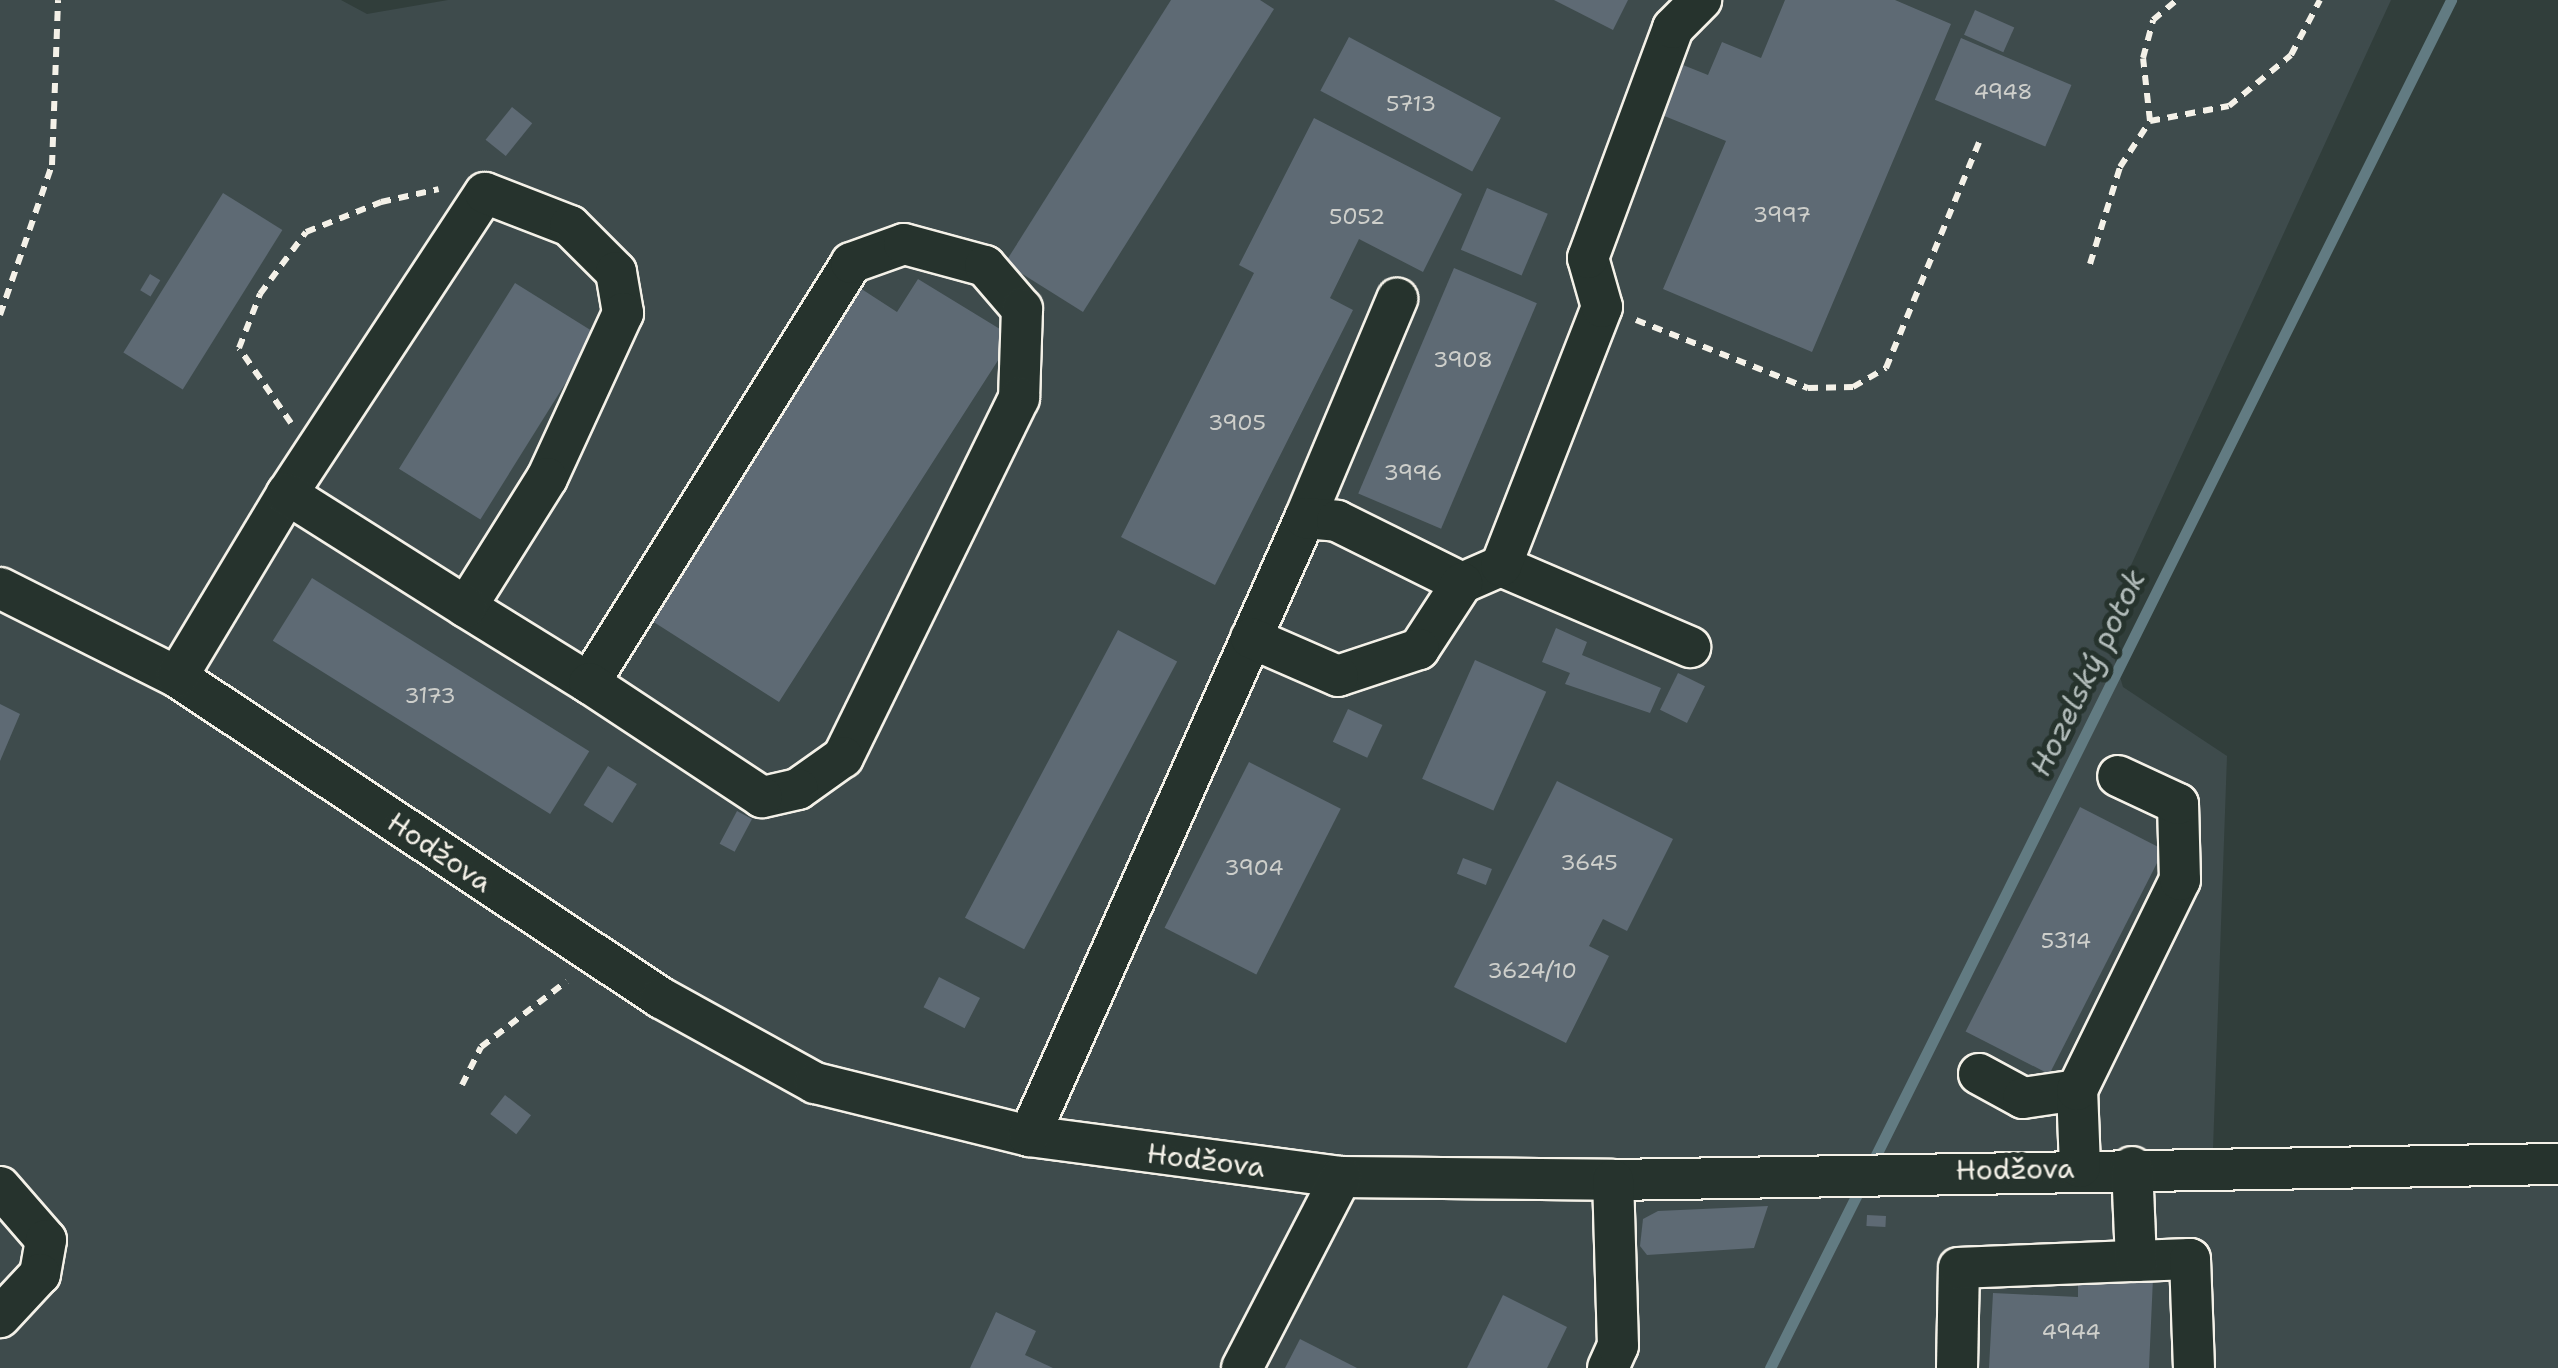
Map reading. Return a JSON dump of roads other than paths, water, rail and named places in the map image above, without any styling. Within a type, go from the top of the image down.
[{"type":"street","points":[[1252,638],[1338,676],[1419,650],[1462,583],[1502,566],[1602,307],[1588,258],[1674,28],[1701,0]]},
{"type":"street","points":[[177,677],[287,494],[485,193],[570,226],[616,272],[624,313],[547,478],[466,607]]},
{"type":"street","points":[[287,494],[589,682],[762,797],[798,788],[842,757],[1019,398],[1022,309],[985,266],[904,244],[851,263],[589,682]]},
{"type":"street","points":[[1029,1136],[1305,518],[1397,299]]},
{"type":"street","points":[[1305,518],[1337,521],[1462,583]]},
{"type":"street","points":[[1502,566],[1690,647]]},
{"type":"street","name":"Hodžova","points":[[0,588],[177,677],[601,958],[815,1083],[1029,1136],[1341,1177],[1612,1180],[2080,1167],[2558,1164]]},
{"type":"street","points":[[2080,1167],[2077,1090],[2180,880],[2178,804],[2118,776]]},
{"type":"street","points":[[1979,1074],[2023,1098],[2077,1090]]},
{"type":"street","points":[[2132,1167],[2136,1261]]},
{"type":"street","points":[[1242,1368],[1341,1177]]},
{"type":"street","points":[[1608,1368],[1618,1346],[1612,1180]]},
{"type":"street","points":[[0,1188],[46,1240],[40,1274],[0,1317]]},
{"type":"street","points":[[1957,1368],[1959,1268],[2190,1259],[2194,1368]]},
{"type":"waterway","name":"Hozelský potok","points":[[1869,1169],[2451,0]]},
{"type":"waterway","name":"Hozelský potok","points":[[1770,1368],[1861,1186]]}]
